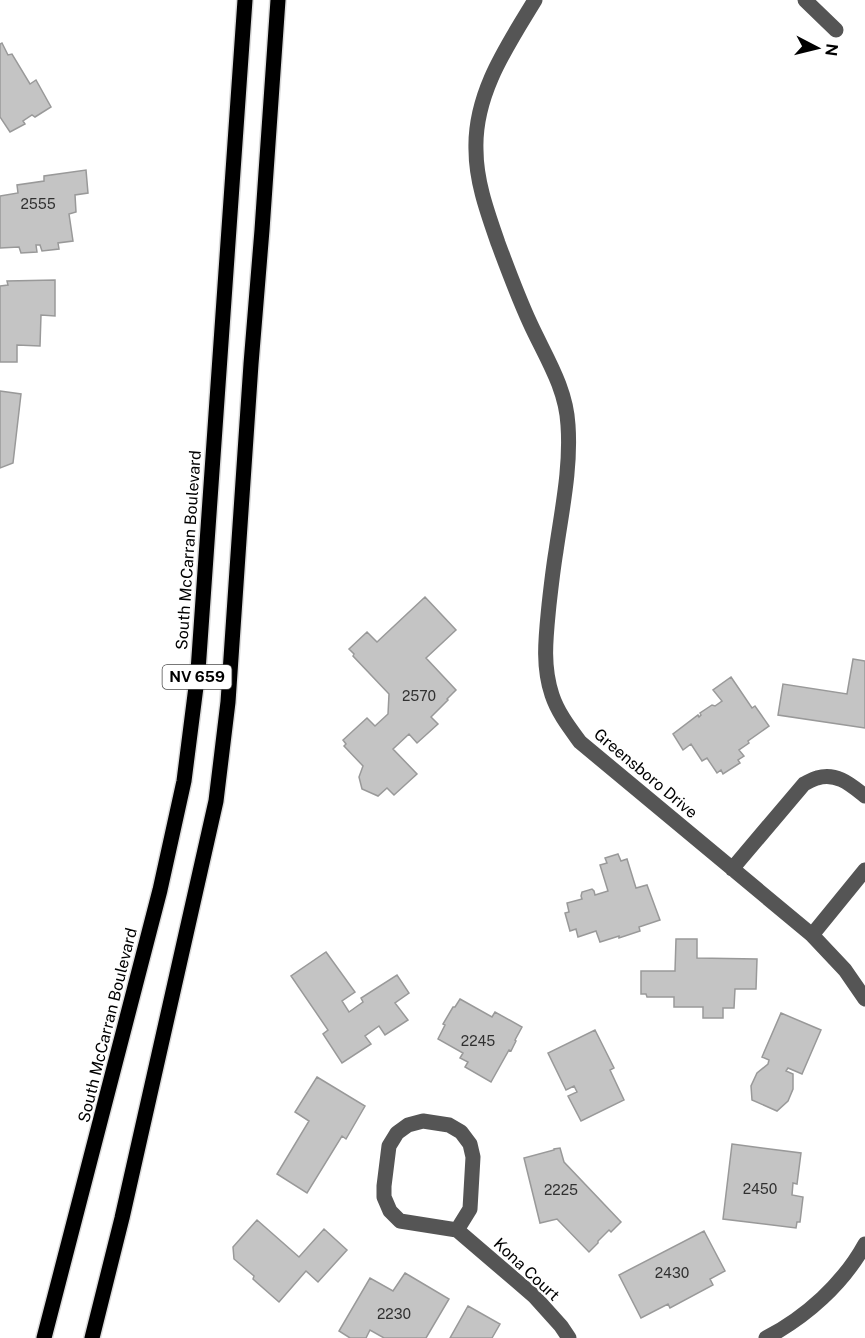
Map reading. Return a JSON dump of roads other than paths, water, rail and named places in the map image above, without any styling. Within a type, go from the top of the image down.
[{"type":"main road","name":"South McCarran Boulevard","points":[[44,1338],[160,890],[184,781],[198,671],[245,0]]},
{"type":"main road","name":"NV 659","points":[[92,1338],[125,1206],[216,801],[228,702],[278,0]]},
{"type":"street","name":"Greensboro Drive","points":[[534,0],[498,61],[485,94],[477,128],[476,151],[480,182],[497,240],[565,401],[568,423],[568,472],[555,555],[545,643],[546,671],[552,696],[562,718],[580,742],[812,935],[845,970],[865,999]]},
{"type":"street","points":[[805,0],[836,30]]},
{"type":"street","points":[[732,869],[804,784],[818,777],[834,777],[848,782],[865,796]]},
{"type":"street","points":[[812,935],[865,870]]},
{"type":"street","points":[[423,1121],[449,1125],[461,1132],[470,1144],[474,1157],[470,1209],[457,1230],[400,1221],[390,1211],[384,1197],[389,1146],[397,1133],[408,1125],[423,1121]]},
{"type":"street","name":"Kona Court","points":[[457,1230],[534,1296],[569,1338]]},
{"type":"street","points":[[766,1338],[804,1314],[832,1289],[858,1257],[865,1244]]}]
